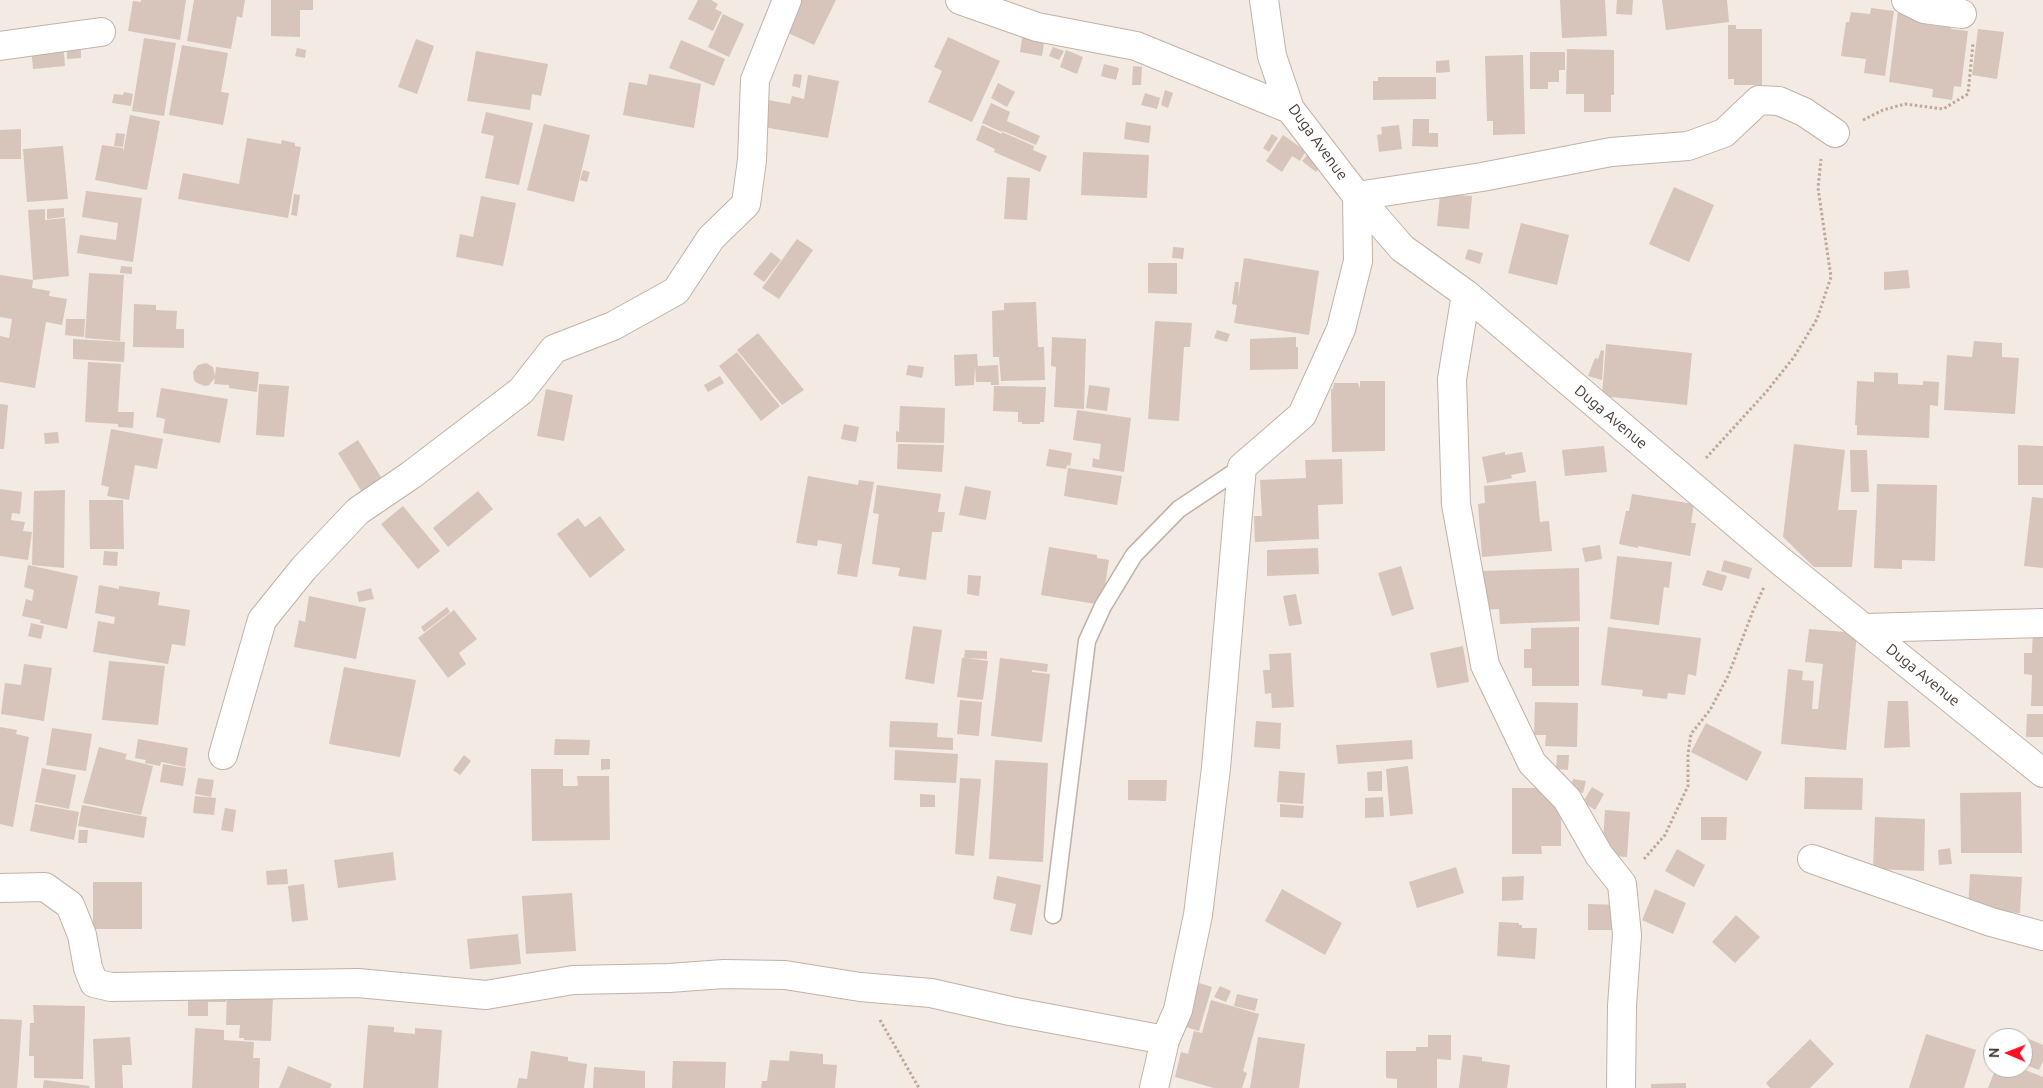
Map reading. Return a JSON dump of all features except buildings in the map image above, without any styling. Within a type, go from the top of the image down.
[{"type":"street","points":[[223,755],[262,620],[304,568],[358,511],[411,475],[521,391],[554,349],[613,326],[676,291],[711,238],[746,204],[752,160],[755,80],[787,0]]},
{"type":"street","points":[[960,0],[1036,27],[1136,46],[1290,109]]},
{"type":"street","name":"Duga Avenue","points":[[1264,0],[1272,56],[1290,109],[1357,196],[1402,248],[1466,294],[1778,558],[2043,773]]},
{"type":"street","points":[[1906,0],[1924,9],[1962,14]]},
{"type":"street","points":[[0,46],[100,32]]},
{"type":"street","points":[[1154,1088],[1165,1040],[1178,1010],[1198,915],[1217,758],[1242,467],[1302,414],[1341,329],[1358,262],[1357,196],[1482,177],[1610,152],[1688,146],[1724,133],[1759,100],[1779,101],[1804,112],[1835,133]]},
{"type":"street","points":[[1466,294],[1452,379],[1456,504],[1485,665],[1532,763],[1567,799],[1599,855],[1622,884],[1626,936],[1622,1006],[1621,1088]]},
{"type":"street","points":[[1865,628],[2043,623]]},
{"type":"street","points":[[1812,859],[1991,922],[2043,936]]},
{"type":"street","points":[[0,888],[44,887],[70,906],[82,936],[88,968],[94,983],[111,988],[228,984],[358,983],[486,995],[573,980],[669,978],[724,974],[785,975],[860,987],[931,993],[1010,1011],[1165,1040]]},
{"type":"lane","points":[[1053,915],[1088,641],[1103,606],[1134,555],[1179,509],[1242,467]]},
{"type":"path","points":[[1685,480],[1767,391],[1794,357],[1817,319],[1831,277],[1818,188],[1821,154],[1835,133],[1883,110],[1905,104],[1943,108],[1968,94],[1973,53],[1972,25],[1962,14]]},
{"type":"path","points":[[1622,884],[1665,835],[1688,786],[1688,754],[1691,734],[1710,710],[1728,676],[1753,611],[1778,558]]},
{"type":"path","points":[[860,987],[919,1088]]}]
